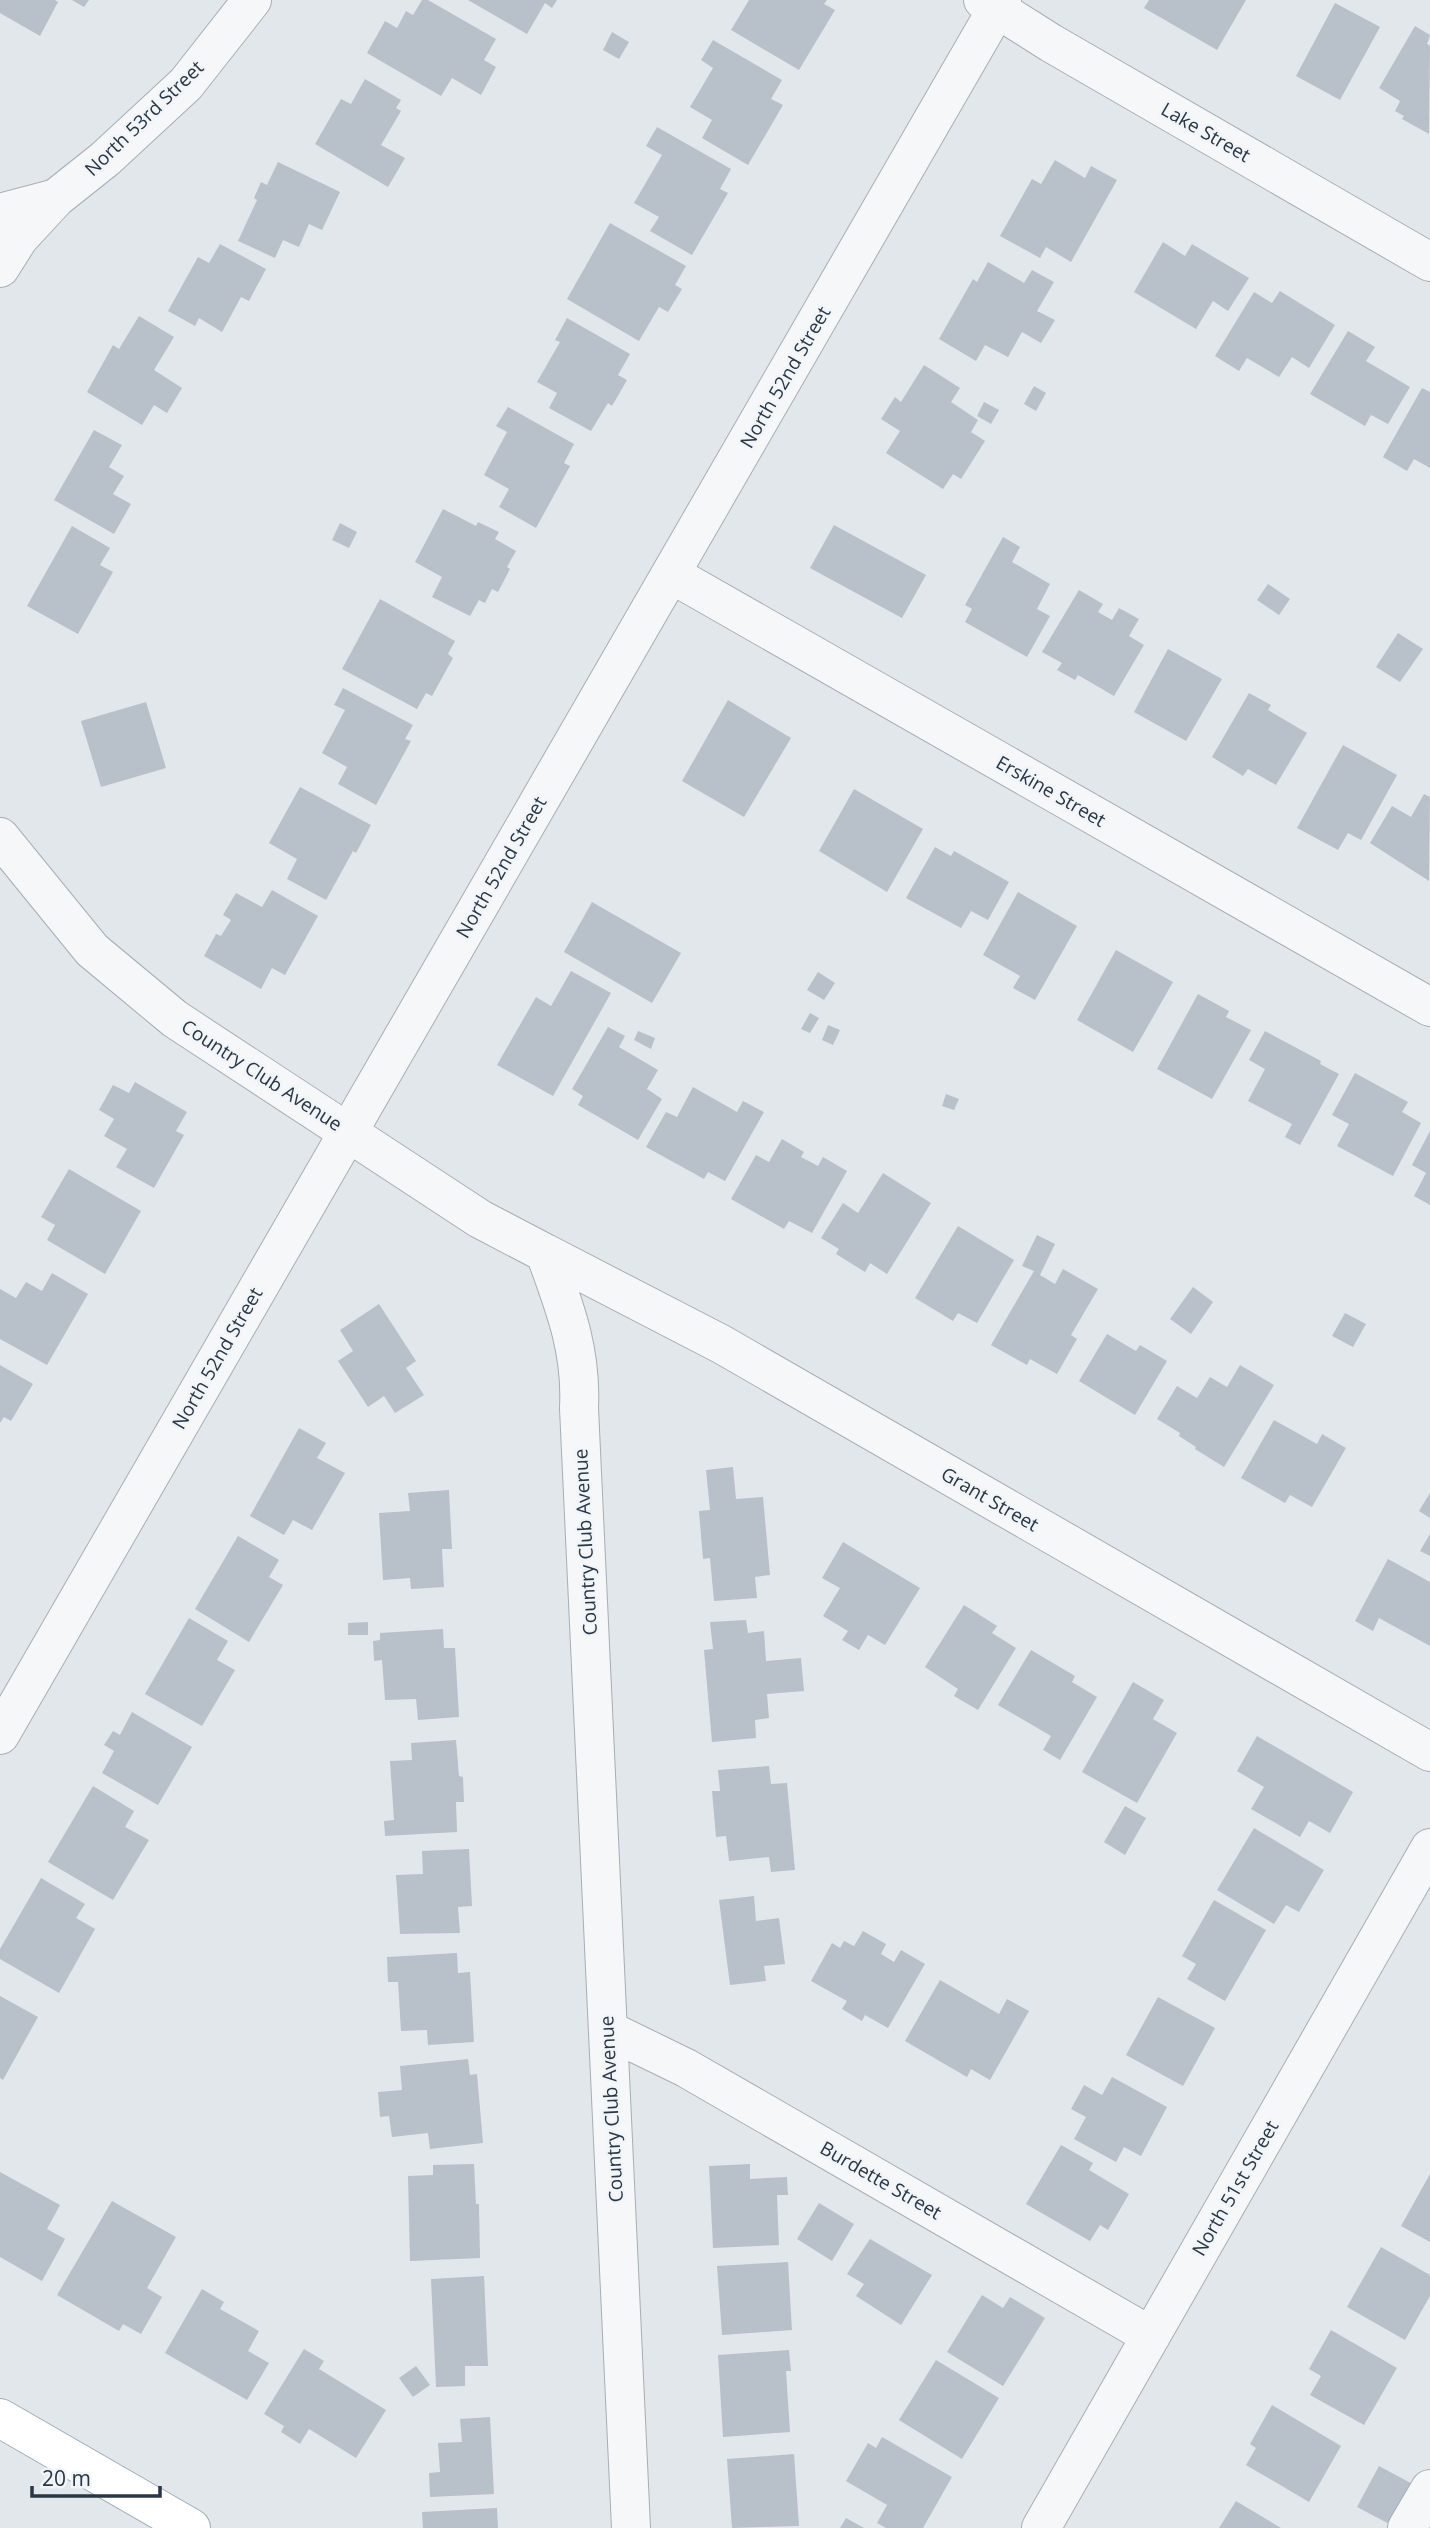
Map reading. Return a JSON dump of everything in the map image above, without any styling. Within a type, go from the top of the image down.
[{"type":"main road","points":[[0,2418],[191,2528]]},
{"type":"street","name":"North 53rd Street","points":[[0,268],[19,239],[56,198],[105,159],[186,84],[252,0]]},
{"type":"street","name":"Lake Street","points":[[994,3],[1051,43],[1430,262]]},
{"type":"street","name":"North 52nd Street","points":[[0,1735],[671,574],[994,3]]},
{"type":"street","name":"North 53rd Street","points":[[0,213],[56,198]]},
{"type":"street","name":"Erskine Street","points":[[671,574],[1430,1007]]},
{"type":"street","name":"Country Club Avenue","points":[[0,837],[92,950],[176,1018],[480,1219],[545,1253],[571,1323],[580,1378],[579,1408],[631,2528]]},
{"type":"street","name":"Grant Street","points":[[545,1253],[721,1344],[1430,1752]]},
{"type":"street","name":"North 51st Street","points":[[1041,2528],[1430,1848]]},
{"type":"street","name":"Burdette Street","points":[[608,2029],[687,2068],[1151,2336]]},
{"type":"street","points":[[1408,2528],[1430,2489]]},
{"type":"building","points":[[0,0],[58,2],[40,36],[0,13]]},
{"type":"building","points":[[72,0],[89,0],[84,7]]},
{"type":"building","points":[[422,0],[428,0],[496,39],[484,60],[496,67],[481,95],[452,78],[441,96],[367,53],[385,21],[397,28],[406,11],[413,15]]},
{"type":"building","points":[[468,0],[557,0],[552,8],[545,3],[527,34]]},
{"type":"building","points":[[749,0],[827,0],[824,4],[835,10],[799,70],[731,30]]},
{"type":"building","points":[[1149,0],[1246,0],[1217,50],[1144,8]]},
{"type":"building","points":[[1335,3],[1380,27],[1340,100],[1296,76]]},
{"type":"building","points":[[1415,26],[1430,35],[1427,44],[1430,46],[1429,134],[1402,119],[1404,116],[1395,111],[1400,101],[1379,88]]},
{"type":"building","points":[[612,32],[629,42],[619,59],[603,50]]},
{"type":"building","points":[[713,40],[782,80],[771,99],[783,105],[748,165],[702,138],[712,120],[690,107],[713,68],[701,60]]},
{"type":"building","points":[[365,79],[401,100],[396,108],[401,111],[381,145],[405,158],[388,187],[315,144],[341,99],[351,104]]},
{"type":"building","points":[[657,127],[731,169],[720,189],[728,193],[692,255],[650,231],[659,217],[634,203],[662,155],[646,146]]},
{"type":"building","points":[[1055,160],[1085,178],[1091,166],[1117,180],[1071,262],[1046,247],[1040,258],[1000,236],[1032,179],[1041,184]]},
{"type":"building","points":[[278,162],[340,192],[322,230],[309,224],[299,247],[283,240],[275,258],[238,241],[257,200],[254,198],[261,182],[267,185]]},
{"type":"building","points":[[610,223],[686,266],[675,285],[682,289],[668,312],[659,307],[639,341],[567,299]]},
{"type":"building","points":[[1163,242],[1185,256],[1192,244],[1249,278],[1228,311],[1213,301],[1196,329],[1134,292]]},
{"type":"building","points":[[220,244],[266,269],[249,301],[241,297],[222,332],[199,318],[195,326],[168,311],[198,257],[209,263]]},
{"type":"building","points":[[988,262],[1024,283],[1032,270],[1054,282],[1037,311],[1055,320],[1041,343],[1022,332],[1008,357],[985,345],[976,361],[939,339],[973,279],[977,282]]},
{"type":"building","points":[[1280,291],[1335,325],[1309,368],[1292,357],[1279,377],[1247,358],[1239,371],[1215,356],[1254,292],[1272,303]]},
{"type":"building","points":[[139,316],[174,337],[154,370],[182,388],[167,413],[154,405],[142,425],[87,392],[113,345],[119,349]]},
{"type":"building","points":[[567,318],[630,354],[618,375],[627,380],[612,406],[608,403],[591,431],[549,408],[557,393],[537,382],[560,342],[555,340]]},
{"type":"building","points":[[1348,331],[1375,347],[1366,361],[1410,387],[1388,424],[1371,415],[1365,426],[1310,394]]},
{"type":"building","points":[[924,365],[960,388],[951,402],[978,420],[971,432],[985,441],[961,479],[953,474],[943,489],[886,453],[900,431],[881,419],[895,397],[901,402]]},
{"type":"building","points":[[1034,386],[1046,393],[1036,411],[1024,404]]},
{"type":"building","points":[[1422,388],[1430,392],[1430,468],[1414,459],[1407,471],[1383,457]]},
{"type":"building","points":[[984,402],[999,410],[991,424],[977,416]]},
{"type":"building","points":[[508,407],[574,444],[564,463],[570,466],[536,528],[499,507],[509,489],[484,475],[507,432],[496,426]]},
{"type":"building","points":[[94,430],[122,445],[109,467],[124,476],[113,494],[131,504],[114,534],[54,500]]},
{"type":"building","points":[[443,509],[476,526],[478,522],[499,532],[495,539],[516,551],[498,592],[492,589],[485,603],[479,600],[470,616],[432,597],[442,577],[415,562]]},
{"type":"building","points":[[340,523],[357,532],[349,548],[332,540]]},
{"type":"building","points":[[834,525],[926,575],[902,618],[810,568]]},
{"type":"building","points":[[72,526],[110,548],[100,565],[113,572],[78,634],[27,606]]},
{"type":"building","points":[[1003,537],[1020,547],[1012,562],[1050,584],[1037,609],[1050,616],[1027,657],[965,622],[972,609],[965,605]]},
{"type":"building","points":[[1268,584],[1290,599],[1279,615],[1257,600]]},
{"type":"building","points":[[1079,590],[1103,604],[1098,612],[1112,620],[1119,608],[1139,619],[1129,636],[1144,645],[1114,696],[1078,675],[1075,680],[1057,670],[1062,663],[1042,652]]},
{"type":"building","points":[[380,599],[455,641],[448,654],[453,658],[432,696],[426,693],[417,709],[342,669]]},
{"type":"building","points":[[1398,633],[1423,649],[1400,682],[1376,667]]},
{"type":"building","points":[[1168,649],[1222,679],[1186,741],[1134,712]]},
{"type":"building","points":[[343,688],[413,725],[405,739],[411,741],[376,805],[338,784],[347,767],[322,753],[345,710],[334,705]]},
{"type":"building","points":[[1249,693],[1271,705],[1268,710],[1307,733],[1276,785],[1248,769],[1243,776],[1212,757]]},
{"type":"building","points":[[728,700],[791,738],[744,817],[682,781]]},
{"type":"building","points":[[146,702],[166,768],[101,787],[81,721]]},
{"type":"building","points":[[1343,745],[1397,775],[1361,840],[1348,833],[1338,850],[1297,828]]},
{"type":"building","points":[[300,787],[371,825],[326,900],[287,879],[297,859],[269,843]]},
{"type":"building","points":[[854,789],[923,829],[887,892],[819,851]]},
{"type":"building","points":[[1424,794],[1430,797],[1429,881],[1370,843],[1392,806],[1411,817]]},
{"type":"building","points":[[935,847],[951,856],[954,851],[1009,882],[988,920],[971,911],[961,928],[906,898]]},
{"type":"building","points":[[272,890],[318,916],[285,975],[272,968],[261,989],[204,956],[216,934],[221,936],[231,920],[223,915],[236,893],[262,907]]},
{"type":"building","points":[[1018,892],[1077,926],[1035,1000],[1013,988],[1020,976],[983,955]]},
{"type":"building","points":[[592,902],[681,953],[652,1003],[564,952]]},
{"type":"building","points":[[1116,950],[1173,982],[1133,1052],[1077,1020]]},
{"type":"building","points":[[571,971],[611,993],[553,1096],[497,1065],[536,997],[551,1006]]},
{"type":"building","points":[[818,972],[835,983],[824,1000],[807,990]]},
{"type":"building","points":[[1198,994],[1229,1011],[1226,1017],[1251,1030],[1212,1099],[1157,1069]]},
{"type":"building","points":[[810,1013],[819,1018],[810,1033],[801,1029]]},
{"type":"building","points":[[828,1025],[840,1030],[833,1045],[822,1040]]},
{"type":"building","points":[[608,1027],[625,1036],[619,1047],[658,1070],[647,1089],[662,1099],[638,1140],[578,1105],[583,1096],[572,1089]]},
{"type":"building","points":[[638,1031],[655,1038],[651,1049],[634,1040]]},
{"type":"building","points":[[1265,1031],[1321,1061],[1320,1064],[1339,1074],[1300,1145],[1285,1137],[1292,1124],[1248,1101],[1265,1069],[1249,1060]]},
{"type":"building","points":[[1355,1073],[1408,1102],[1402,1112],[1421,1123],[1393,1176],[1337,1146],[1349,1124],[1332,1115]]},
{"type":"building","points":[[135,1082],[187,1112],[176,1131],[184,1135],[154,1188],[116,1167],[127,1149],[104,1136],[114,1119],[99,1110],[113,1085],[129,1093]]},
{"type":"building","points":[[693,1087],[737,1112],[743,1101],[764,1112],[725,1181],[708,1172],[704,1179],[646,1147],[666,1112],[677,1117]]},
{"type":"building","points":[[946,1094],[959,1099],[954,1110],[942,1106]]},
{"type":"building","points":[[1430,1131],[1430,1205],[1414,1196],[1426,1173],[1412,1165]]},
{"type":"building","points":[[782,1139],[804,1152],[801,1157],[818,1166],[823,1157],[847,1171],[812,1233],[789,1221],[784,1229],[731,1199],[756,1155],[769,1162]]},
{"type":"building","points":[[69,1169],[141,1211],[105,1274],[47,1240],[55,1225],[41,1217]]},
{"type":"building","points":[[883,1173],[931,1203],[887,1274],[870,1263],[865,1272],[836,1254],[839,1249],[821,1238],[843,1203],[858,1213]]},
{"type":"building","points":[[958,1226],[1014,1260],[977,1323],[958,1313],[953,1321],[915,1298]]},
{"type":"building","points":[[1037,1235],[1055,1244],[1040,1275],[1055,1284],[1063,1269],[1098,1289],[1071,1335],[1077,1339],[1057,1374],[1030,1359],[1027,1365],[991,1345],[1034,1271],[1022,1266]]},
{"type":"building","points":[[52,1273],[88,1294],[47,1365],[0,1339],[0,1289],[16,1298],[26,1282],[42,1291]]},
{"type":"building","points":[[1193,1287],[1213,1302],[1191,1334],[1170,1319]]},
{"type":"building","points":[[379,1304],[416,1361],[406,1368],[424,1395],[395,1413],[384,1396],[368,1407],[338,1361],[353,1351],[340,1330]]},
{"type":"building","points":[[1345,1313],[1366,1324],[1353,1347],[1332,1336]]},
{"type":"building","points":[[1107,1334],[1136,1351],[1140,1345],[1167,1361],[1135,1415],[1079,1381]]},
{"type":"building","points":[[0,1365],[33,1384],[11,1421],[4,1417],[0,1423]]},
{"type":"building","points":[[1240,1365],[1274,1385],[1224,1467],[1195,1449],[1196,1447],[1179,1436],[1180,1433],[1157,1419],[1177,1386],[1197,1398],[1210,1377],[1227,1387]]},
{"type":"building","points":[[1274,1420],[1317,1444],[1322,1434],[1346,1448],[1312,1507],[1290,1495],[1285,1503],[1241,1478]]},
{"type":"building","points":[[299,1428],[326,1443],[317,1458],[345,1473],[312,1530],[293,1520],[284,1535],[250,1516]]},
{"type":"building","points":[[733,1467],[736,1499],[763,1497],[770,1575],[755,1577],[757,1598],[714,1601],[710,1558],[703,1559],[699,1511],[710,1510],[706,1470]]},
{"type":"building","points":[[449,1490],[452,1549],[442,1549],[444,1587],[411,1589],[410,1578],[383,1580],[379,1513],[410,1511],[408,1493]]},
{"type":"building","points":[[1430,1493],[1430,1518],[1419,1511]]},
{"type":"building","points":[[1430,1534],[1430,1556],[1420,1551]]},
{"type":"building","points":[[238,1536],[279,1560],[269,1577],[283,1585],[249,1642],[195,1609]]},
{"type":"building","points":[[843,1542],[920,1588],[885,1645],[868,1635],[859,1650],[842,1640],[848,1631],[823,1616],[840,1588],[822,1578]]},
{"type":"building","points":[[1388,1559],[1430,1582],[1430,1646],[1379,1618],[1373,1631],[1355,1621]]},
{"type":"building","points":[[964,1605],[997,1626],[992,1633],[1016,1648],[978,1710],[954,1696],[958,1689],[925,1667]]},
{"type":"building","points":[[189,1618],[228,1641],[217,1660],[235,1670],[202,1726],[145,1694]]},
{"type":"building","points":[[746,1620],[748,1633],[764,1631],[766,1661],[801,1658],[804,1691],[767,1694],[769,1718],[755,1720],[756,1738],[712,1742],[704,1650],[713,1649],[710,1622]]},
{"type":"building","points":[[368,1622],[368,1635],[348,1635],[348,1623]]},
{"type":"building","points":[[443,1629],[444,1648],[455,1648],[459,1717],[418,1720],[416,1699],[385,1700],[382,1660],[374,1661],[373,1641],[380,1640],[380,1633]]},
{"type":"building","points":[[1031,1650],[1075,1676],[1072,1682],[1097,1697],[1060,1760],[1043,1750],[1051,1736],[998,1705]]},
{"type":"building","points":[[1133,1682],[1164,1700],[1153,1719],[1177,1733],[1137,1803],[1082,1772]]},
{"type":"building","points":[[132,1712],[192,1747],[158,1805],[102,1773],[114,1751],[104,1745],[113,1731],[120,1735]]},
{"type":"building","points":[[1257,1736],[1353,1792],[1330,1833],[1309,1821],[1300,1837],[1251,1809],[1264,1787],[1237,1771]]},
{"type":"building","points":[[456,1740],[459,1776],[463,1777],[464,1802],[456,1802],[457,1832],[385,1836],[384,1821],[394,1820],[390,1761],[412,1760],[411,1743]]},
{"type":"building","points":[[769,1766],[771,1784],[787,1783],[795,1870],[771,1872],[769,1857],[729,1861],[726,1836],[716,1837],[712,1791],[720,1791],[718,1770]]},
{"type":"building","points":[[93,1786],[134,1811],[125,1827],[149,1840],[113,1900],[48,1862]]},
{"type":"building","points":[[1125,1806],[1146,1818],[1125,1855],[1104,1842]]},
{"type":"building","points":[[1254,1828],[1324,1870],[1299,1912],[1286,1905],[1274,1924],[1217,1890]]},
{"type":"building","points":[[469,1849],[472,1906],[458,1907],[460,1933],[400,1934],[396,1875],[423,1874],[422,1851]]},
{"type":"building","points":[[41,1878],[85,1904],[76,1918],[95,1929],[59,1993],[0,1959],[0,1949]]},
{"type":"building","points":[[754,1896],[756,1921],[779,1918],[785,1964],[764,1966],[766,1981],[730,1985],[719,1900]]},
{"type":"building","points":[[1214,1900],[1266,1930],[1225,2001],[1187,1979],[1196,1964],[1182,1956]]},
{"type":"building","points":[[863,1931],[886,1944],[881,1954],[894,1962],[901,1950],[925,1964],[888,2028],[865,2015],[862,2021],[842,2009],[847,2001],[811,1981],[832,1943],[840,1948],[844,1941],[854,1946]]},
{"type":"building","points":[[457,1953],[458,1973],[470,1972],[474,2042],[428,2045],[427,2030],[401,2031],[398,1982],[388,1982],[387,1957]]},
{"type":"building","points":[[940,1980],[999,2014],[1007,1999],[1029,2011],[990,2080],[971,2069],[967,2077],[905,2041]]},
{"type":"building","points":[[0,1996],[38,2017],[3,2080],[0,2078]]},
{"type":"building","points":[[1158,1997],[1215,2028],[1183,2086],[1126,2055]]},
{"type":"building","points":[[468,2059],[470,2075],[477,2074],[483,2143],[430,2149],[428,2133],[392,2137],[389,2116],[380,2117],[378,2092],[402,2090],[400,2066]]},
{"type":"building","points":[[1112,2077],[1167,2107],[1141,2156],[1124,2147],[1116,2162],[1074,2139],[1086,2117],[1071,2109],[1084,2085],[1102,2095]]},
{"type":"building","points":[[1061,2145],[1093,2163],[1089,2170],[1129,2194],[1108,2230],[1100,2225],[1090,2241],[1026,2204]]},
{"type":"building","points":[[474,2164],[476,2204],[479,2204],[480,2258],[410,2261],[408,2176],[433,2175],[433,2165]]},
{"type":"building","points":[[750,2164],[750,2179],[787,2177],[788,2195],[777,2195],[779,2245],[713,2248],[709,2166]]},
{"type":"building","points":[[0,2172],[60,2205],[47,2229],[65,2239],[42,2281],[0,2257]]},
{"type":"building","points":[[1430,2174],[1430,2242],[1401,2226]]},
{"type":"building","points":[[112,2201],[176,2237],[147,2288],[162,2297],[141,2334],[123,2324],[119,2331],[57,2295]]},
{"type":"building","points":[[819,2203],[854,2224],[832,2261],[797,2239]]},
{"type":"building","points":[[870,2239],[932,2275],[901,2325],[856,2296],[864,2284],[847,2274]]},
{"type":"building","points":[[1381,2247],[1430,2275],[1430,2296],[1405,2340],[1347,2307]]},
{"type":"building","points":[[788,2262],[792,2330],[722,2335],[717,2266]]},
{"type":"building","points":[[484,2276],[488,2366],[465,2366],[465,2386],[436,2387],[431,2279]]},
{"type":"building","points":[[202,2289],[224,2302],[220,2309],[259,2331],[248,2351],[269,2363],[247,2400],[165,2353]]},
{"type":"building","points":[[982,2295],[1003,2308],[1010,2297],[1045,2318],[1003,2386],[947,2352]]},
{"type":"building","points":[[1331,2330],[1397,2368],[1364,2425],[1310,2395],[1321,2376],[1309,2369]]},
{"type":"building","points":[[304,2349],[324,2361],[319,2369],[386,2410],[356,2458],[309,2429],[300,2444],[281,2432],[284,2426],[264,2414]]},
{"type":"building","points":[[789,2350],[791,2371],[786,2371],[790,2432],[723,2437],[718,2355]]},
{"type":"building","points":[[936,2360],[999,2398],[962,2459],[899,2420]]},
{"type":"building","points":[[416,2366],[430,2385],[413,2397],[399,2378]]},
{"type":"building","points":[[1272,2405],[1341,2446],[1309,2502],[1246,2465],[1256,2448],[1250,2444]]},
{"type":"building","points":[[490,2417],[494,2494],[430,2497],[429,2473],[440,2472],[438,2443],[462,2442],[460,2419]]},
{"type":"building","points":[[882,2437],[952,2477],[923,2528],[886,2528],[877,2523],[887,2505],[846,2481],[868,2443],[876,2448]]},
{"type":"building","points":[[794,2454],[799,2526],[732,2528],[727,2459]]},
{"type":"building","points":[[1379,2466],[1420,2488],[1397,2528],[1357,2507]]},
{"type":"building","points":[[1236,2501],[1281,2528],[1219,2528]]},
{"type":"building","points":[[497,2508],[498,2528],[423,2528],[422,2512]]},
{"type":"building","points":[[846,2518],[864,2528],[840,2528]]}]
